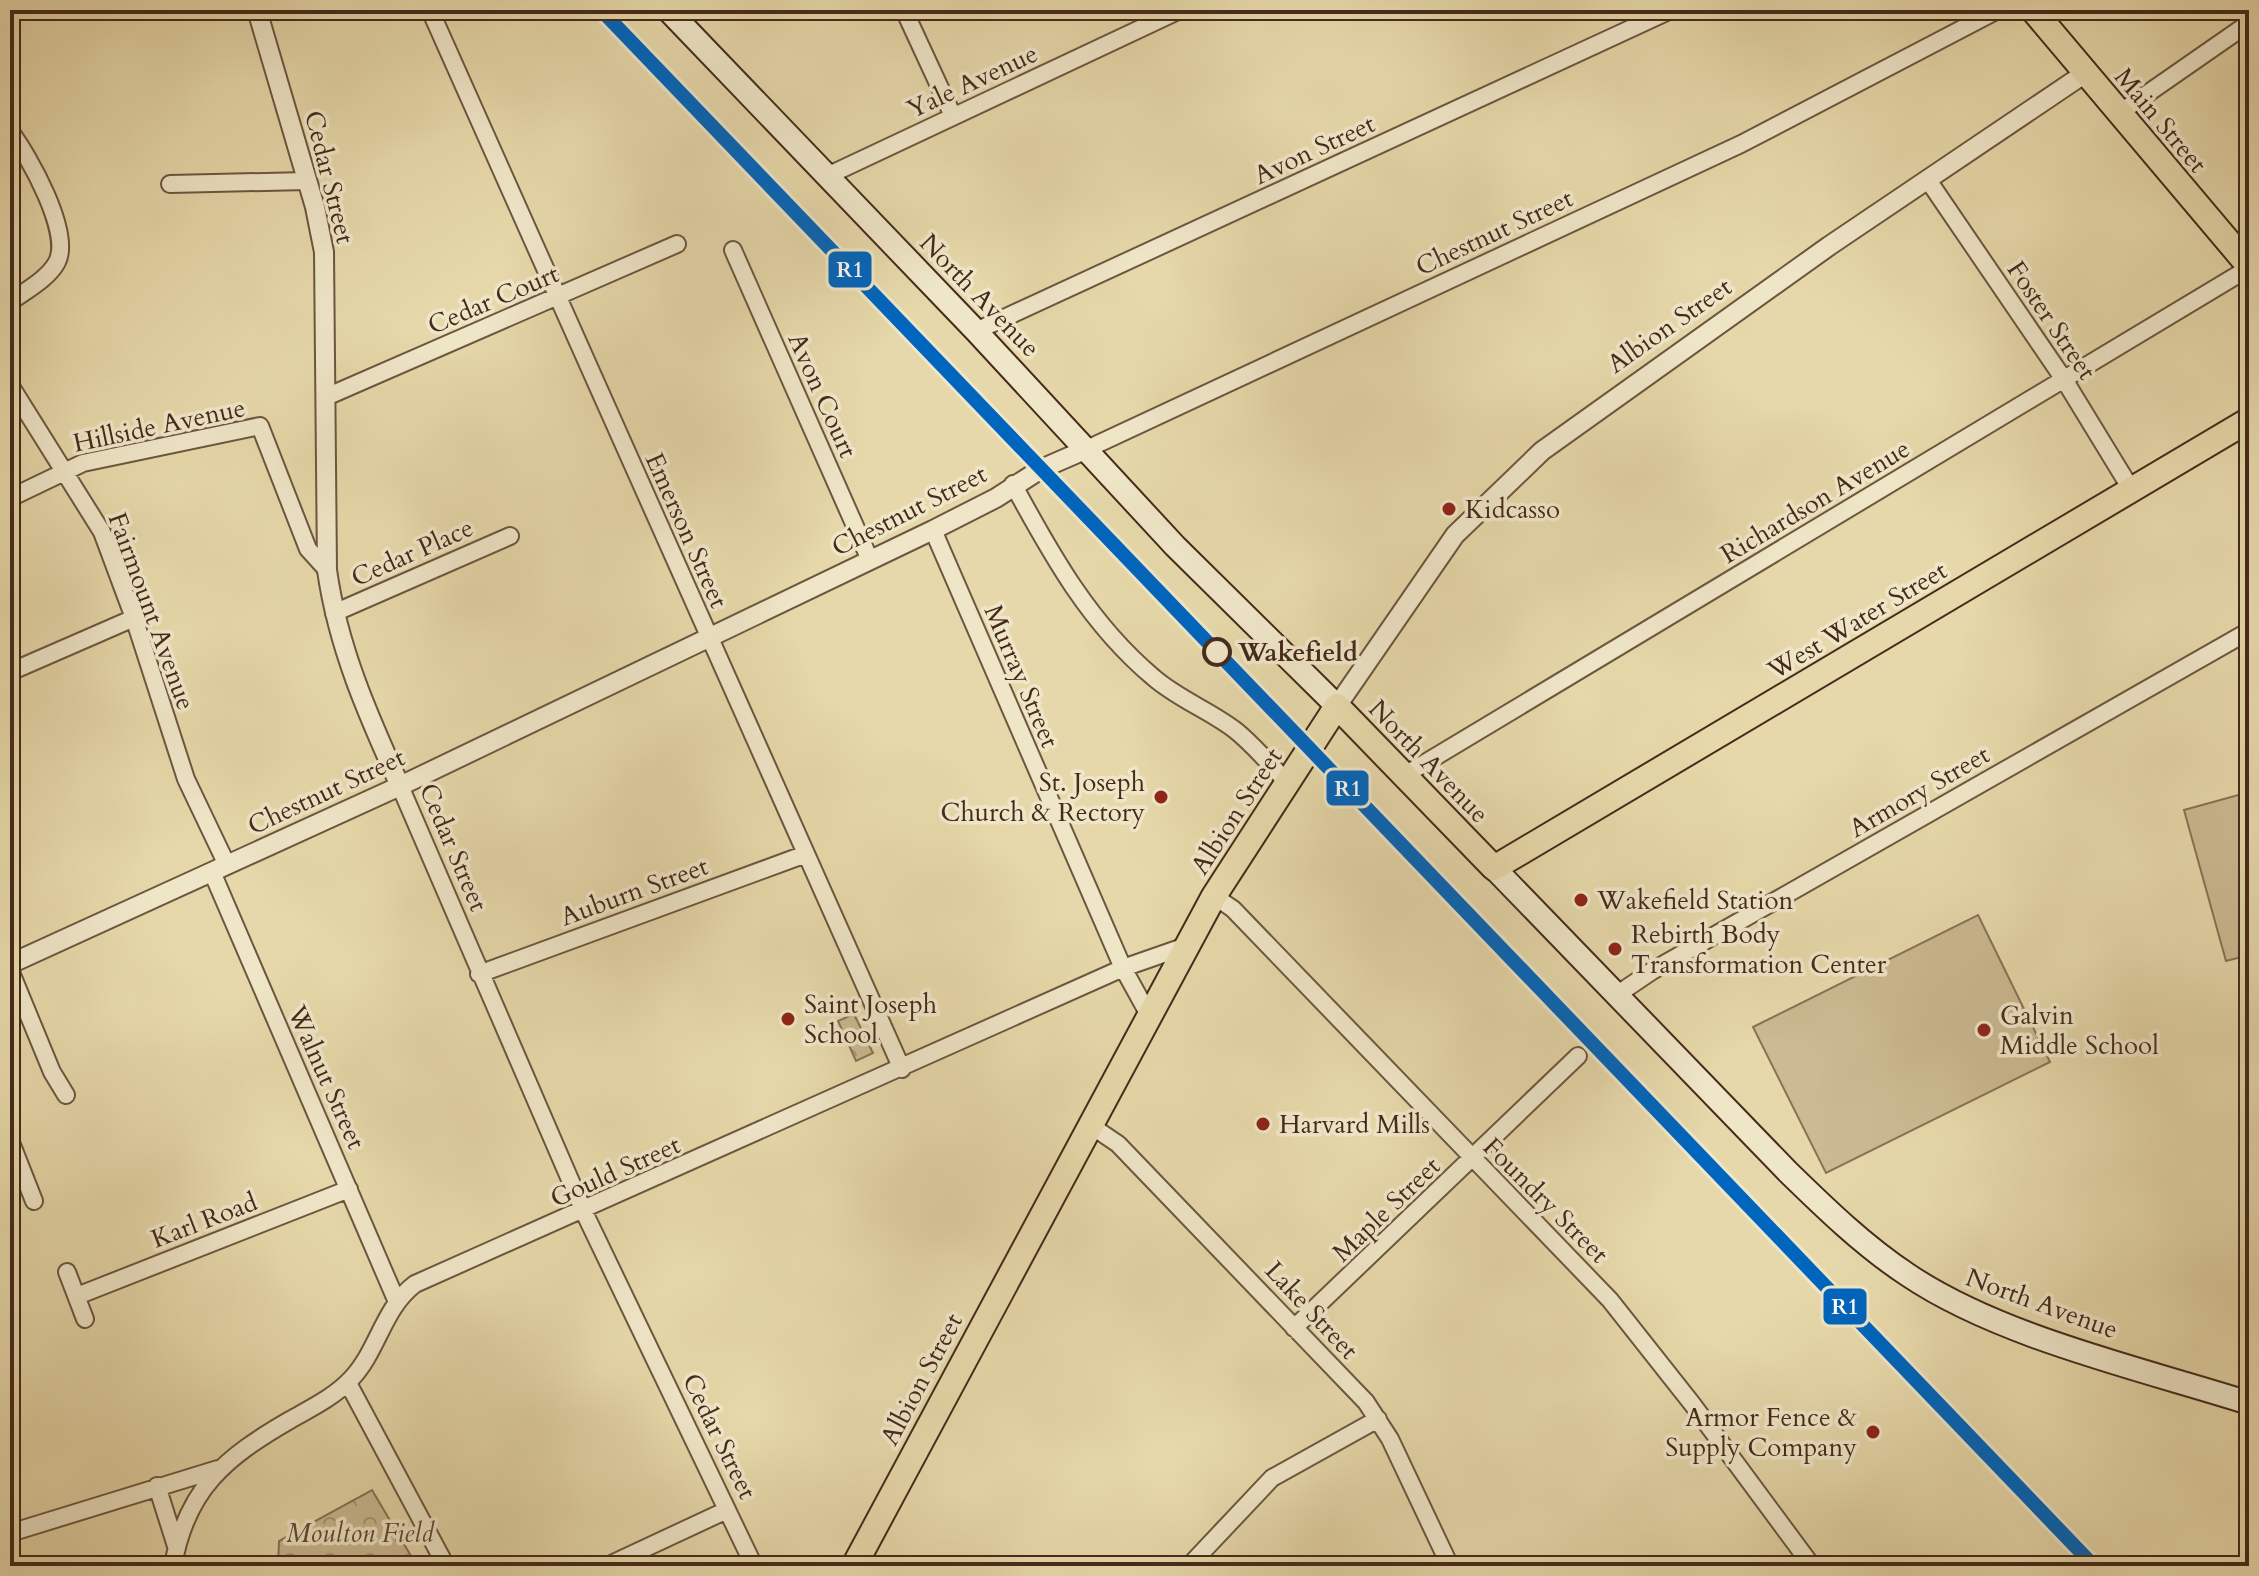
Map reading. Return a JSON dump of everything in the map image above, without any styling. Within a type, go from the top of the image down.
[{"type":"main road","name":"North Avenue","points":[[668,10],[976,331],[1175,546],[1405,775],[1615,996],[1835,1218],[1910,1277],[2002,1323],[2249,1403]]},
{"type":"main road","name":"Main Street","points":[[2033,10],[2249,267]]},
{"type":"main road","name":"West Water Street","points":[[1494,868],[2249,420]]},
{"type":"main road","name":"Albion Street","points":[[854,1566],[1214,896],[1337,706]]},
{"type":"street","name":"Cedar Street","points":[[257,10],[307,181],[324,252],[327,570],[334,613],[352,679],[584,1212],[754,1566]]},
{"type":"street","name":"Emerson Street","points":[[430,10],[902,1069]]},
{"type":"street","points":[[904,10],[953,116]]},
{"type":"street","name":"Yale Avenue","points":[[827,176],[1180,10]]},
{"type":"street","name":"Avon Street","points":[[976,331],[1671,10]]},
{"type":"street","name":"Chestnut Street","points":[[10,967],[400,786],[933,530],[996,498],[1013,484],[1731,149],[1998,10]]},
{"type":"street","points":[[2118,114],[2249,23]]},
{"type":"street","name":"Albion Street","points":[[1337,706],[1455,535],[1510,479],[1598,409],[2084,74]]},
{"type":"street","points":[[10,131],[58,225],[62,246],[50,271],[10,302]]},
{"type":"street","name":"Foster Street","points":[[1928,180],[2065,381],[2131,489]]},
{"type":"street","points":[[170,184],[307,181]]},
{"type":"street","name":"Cedar Court","points":[[326,397],[677,244]]},
{"type":"street","name":"Avon Court","points":[[733,250],[870,560]]},
{"type":"street","name":"Richardson Avenue","points":[[1405,775],[2065,381],[2249,267]]},
{"type":"street","name":"Fairmount Avenue","points":[[10,385],[102,532],[134,618],[186,779],[220,868]]},
{"type":"street","name":"Hillside Avenue","points":[[10,498],[86,462],[260,426],[308,549],[327,570]]},
{"type":"street","points":[[1013,484],[1055,561],[1097,621],[1153,677],[1179,697],[1236,731],[1287,782]]},
{"type":"street","name":"Murray Street","points":[[933,530],[1123,968],[1149,1015]]},
{"type":"street","name":"Cedar Place","points":[[334,613],[510,536]]},
{"type":"street","points":[[10,672],[134,618]]},
{"type":"street","name":"Armory Street","points":[[1615,996],[1652,971],[2249,631]]},
{"type":"street","name":"Auburn Street","points":[[479,974],[806,854]]},
{"type":"street","name":"Walnut Street","points":[[220,868],[397,1302]]},
{"type":"street","name":"Foundry Street","points":[[1214,896],[1233,909],[1472,1160],[1600,1289],[1641,1336],[1812,1566]]},
{"type":"street","name":"Gould Street","points":[[173,1566],[176,1548],[193,1504],[218,1469],[242,1449],[348,1383],[367,1358],[397,1302],[415,1284],[445,1268],[584,1212],[1123,968],[1186,946]]},
{"type":"street","points":[[10,967],[52,1072],[66,1095]]},
{"type":"street","name":"Maple Street","points":[[1294,1328],[1578,1056]]},
{"type":"street","name":"Lake Street","points":[[1090,1125],[1118,1144],[1378,1419],[1450,1566]]},
{"type":"street","points":[[10,1140],[34,1201]]},
{"type":"street","name":"Karl Road","points":[[77,1296],[349,1189]]},
{"type":"street","points":[[67,1272],[85,1319]]},
{"type":"street","points":[[348,1383],[446,1566]]},
{"type":"street","points":[[1189,1566],[1272,1478],[1378,1419]]},
{"type":"street","points":[[10,1533],[218,1469]]},
{"type":"street","points":[[157,1486],[176,1548]]},
{"type":"street","points":[[607,1566],[727,1510]]},
{"type":"green space","points":[[2249,792],[2249,955],[2226,961],[2184,810]]},
{"type":"green space","points":[[1978,915],[2050,1062],[1826,1173],[1753,1027]]},
{"type":"green space","points":[[854,1014],[873,1053],[856,1061],[838,1021]]},
{"type":"green space","name":"Moulton Field","points":[[372,1490],[417,1566],[278,1566],[279,1541]]},
{"type":"transit line","name":"R1","points":[[601,10],[2094,1566]]},
{"type":"place","name":"Kidcasso","points":[[1449,509]]},
{"type":"place","name":"Wakefield","points":[[1217,652]]},
{"type":"place","name":"St. Joseph Church & Rectory","points":[[1161,797]]},
{"type":"place","name":"Wakefield Station","points":[[1581,900]]},
{"type":"place","name":"Rebirth Body Transformation Center","points":[[1615,949]]},
{"type":"place","name":"Saint Joseph School","points":[[788,1019]]},
{"type":"place","name":"Galvin Middle School","points":[[1984,1030]]},
{"type":"place","name":"Harvard Mills","points":[[1263,1124]]},
{"type":"place","name":"Armor Fence & Supply Company","points":[[1873,1432]]}]
